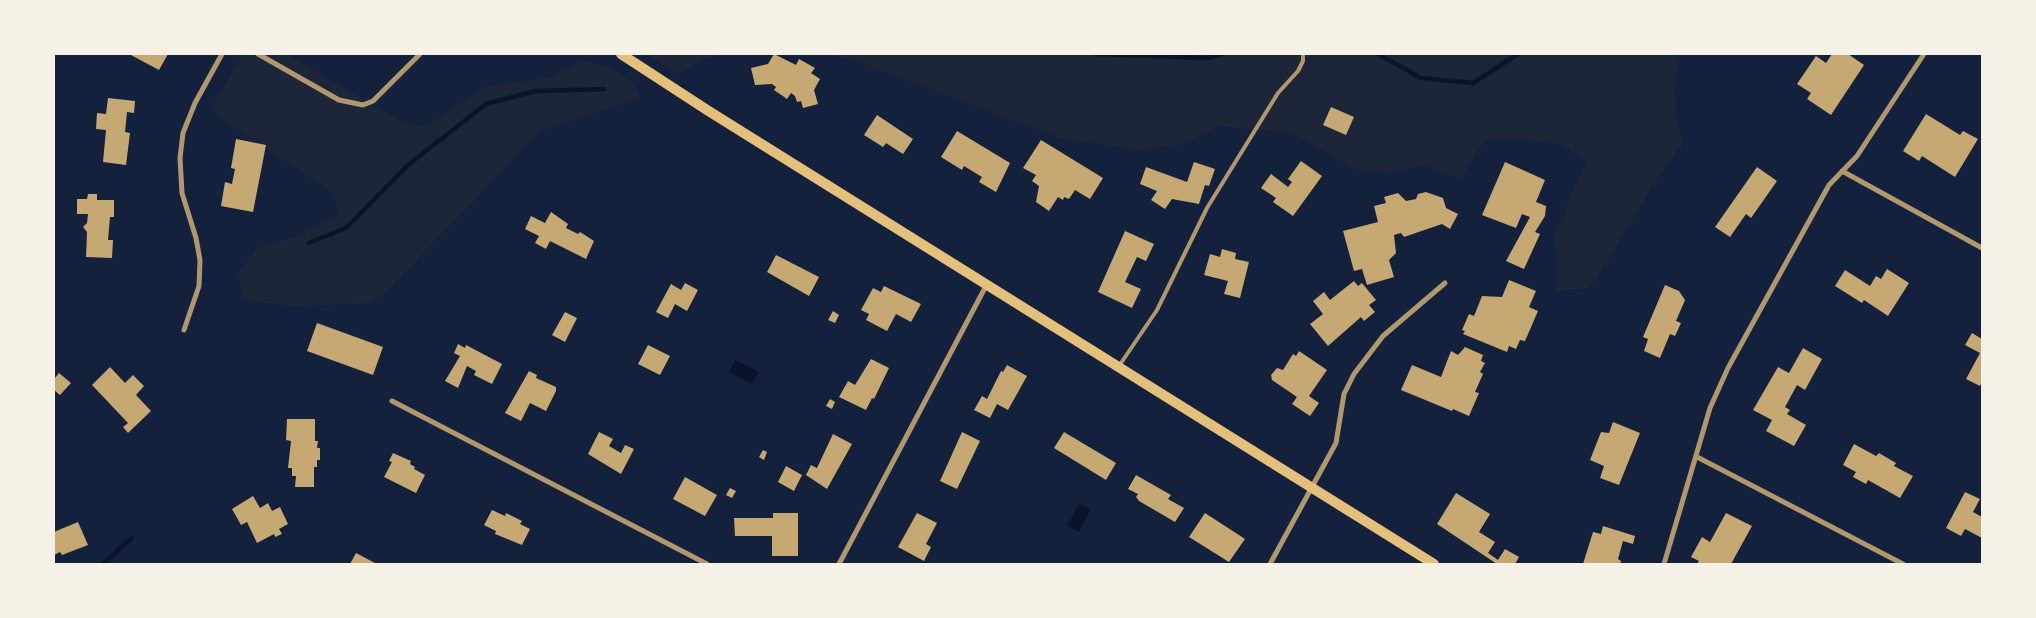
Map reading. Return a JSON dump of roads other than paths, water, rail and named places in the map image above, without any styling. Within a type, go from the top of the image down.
[{"type":"main road","points":[[621,54],[707,110],[1434,564]]},
{"type":"street","points":[[184,330],[199,286],[200,260],[196,238],[182,193],[180,158],[183,133],[195,103],[222,54]]},
{"type":"street","points":[[258,54],[340,100],[363,105],[373,101],[420,54]]},
{"type":"street","points":[[1664,564],[1710,408],[1728,368],[1829,185],[1857,156],[1924,54]]},
{"type":"street","points":[[1842,171],[1982,248]]},
{"type":"street","points":[[1270,564],[1336,443],[1344,394],[1354,374],[1382,336],[1445,283]]},
{"type":"street","points":[[839,564],[987,284]]},
{"type":"street","points":[[392,401],[707,564]]},
{"type":"street","points":[[1697,457],[1902,564]]},
{"type":"lane","points":[[1119,366],[1157,310],[1207,208],[1278,93],[1298,71],[1303,61],[1303,54]]},
{"type":"waterway","points":[[1096,54],[1208,58],[1222,54]]},
{"type":"waterway","points":[[1378,54],[1421,78],[1473,83],[1518,54]]},
{"type":"waterway","points":[[309,243],[346,228],[408,165],[486,104],[536,91],[604,89]]},
{"type":"waterway","points":[[103,564],[132,538]]}]
